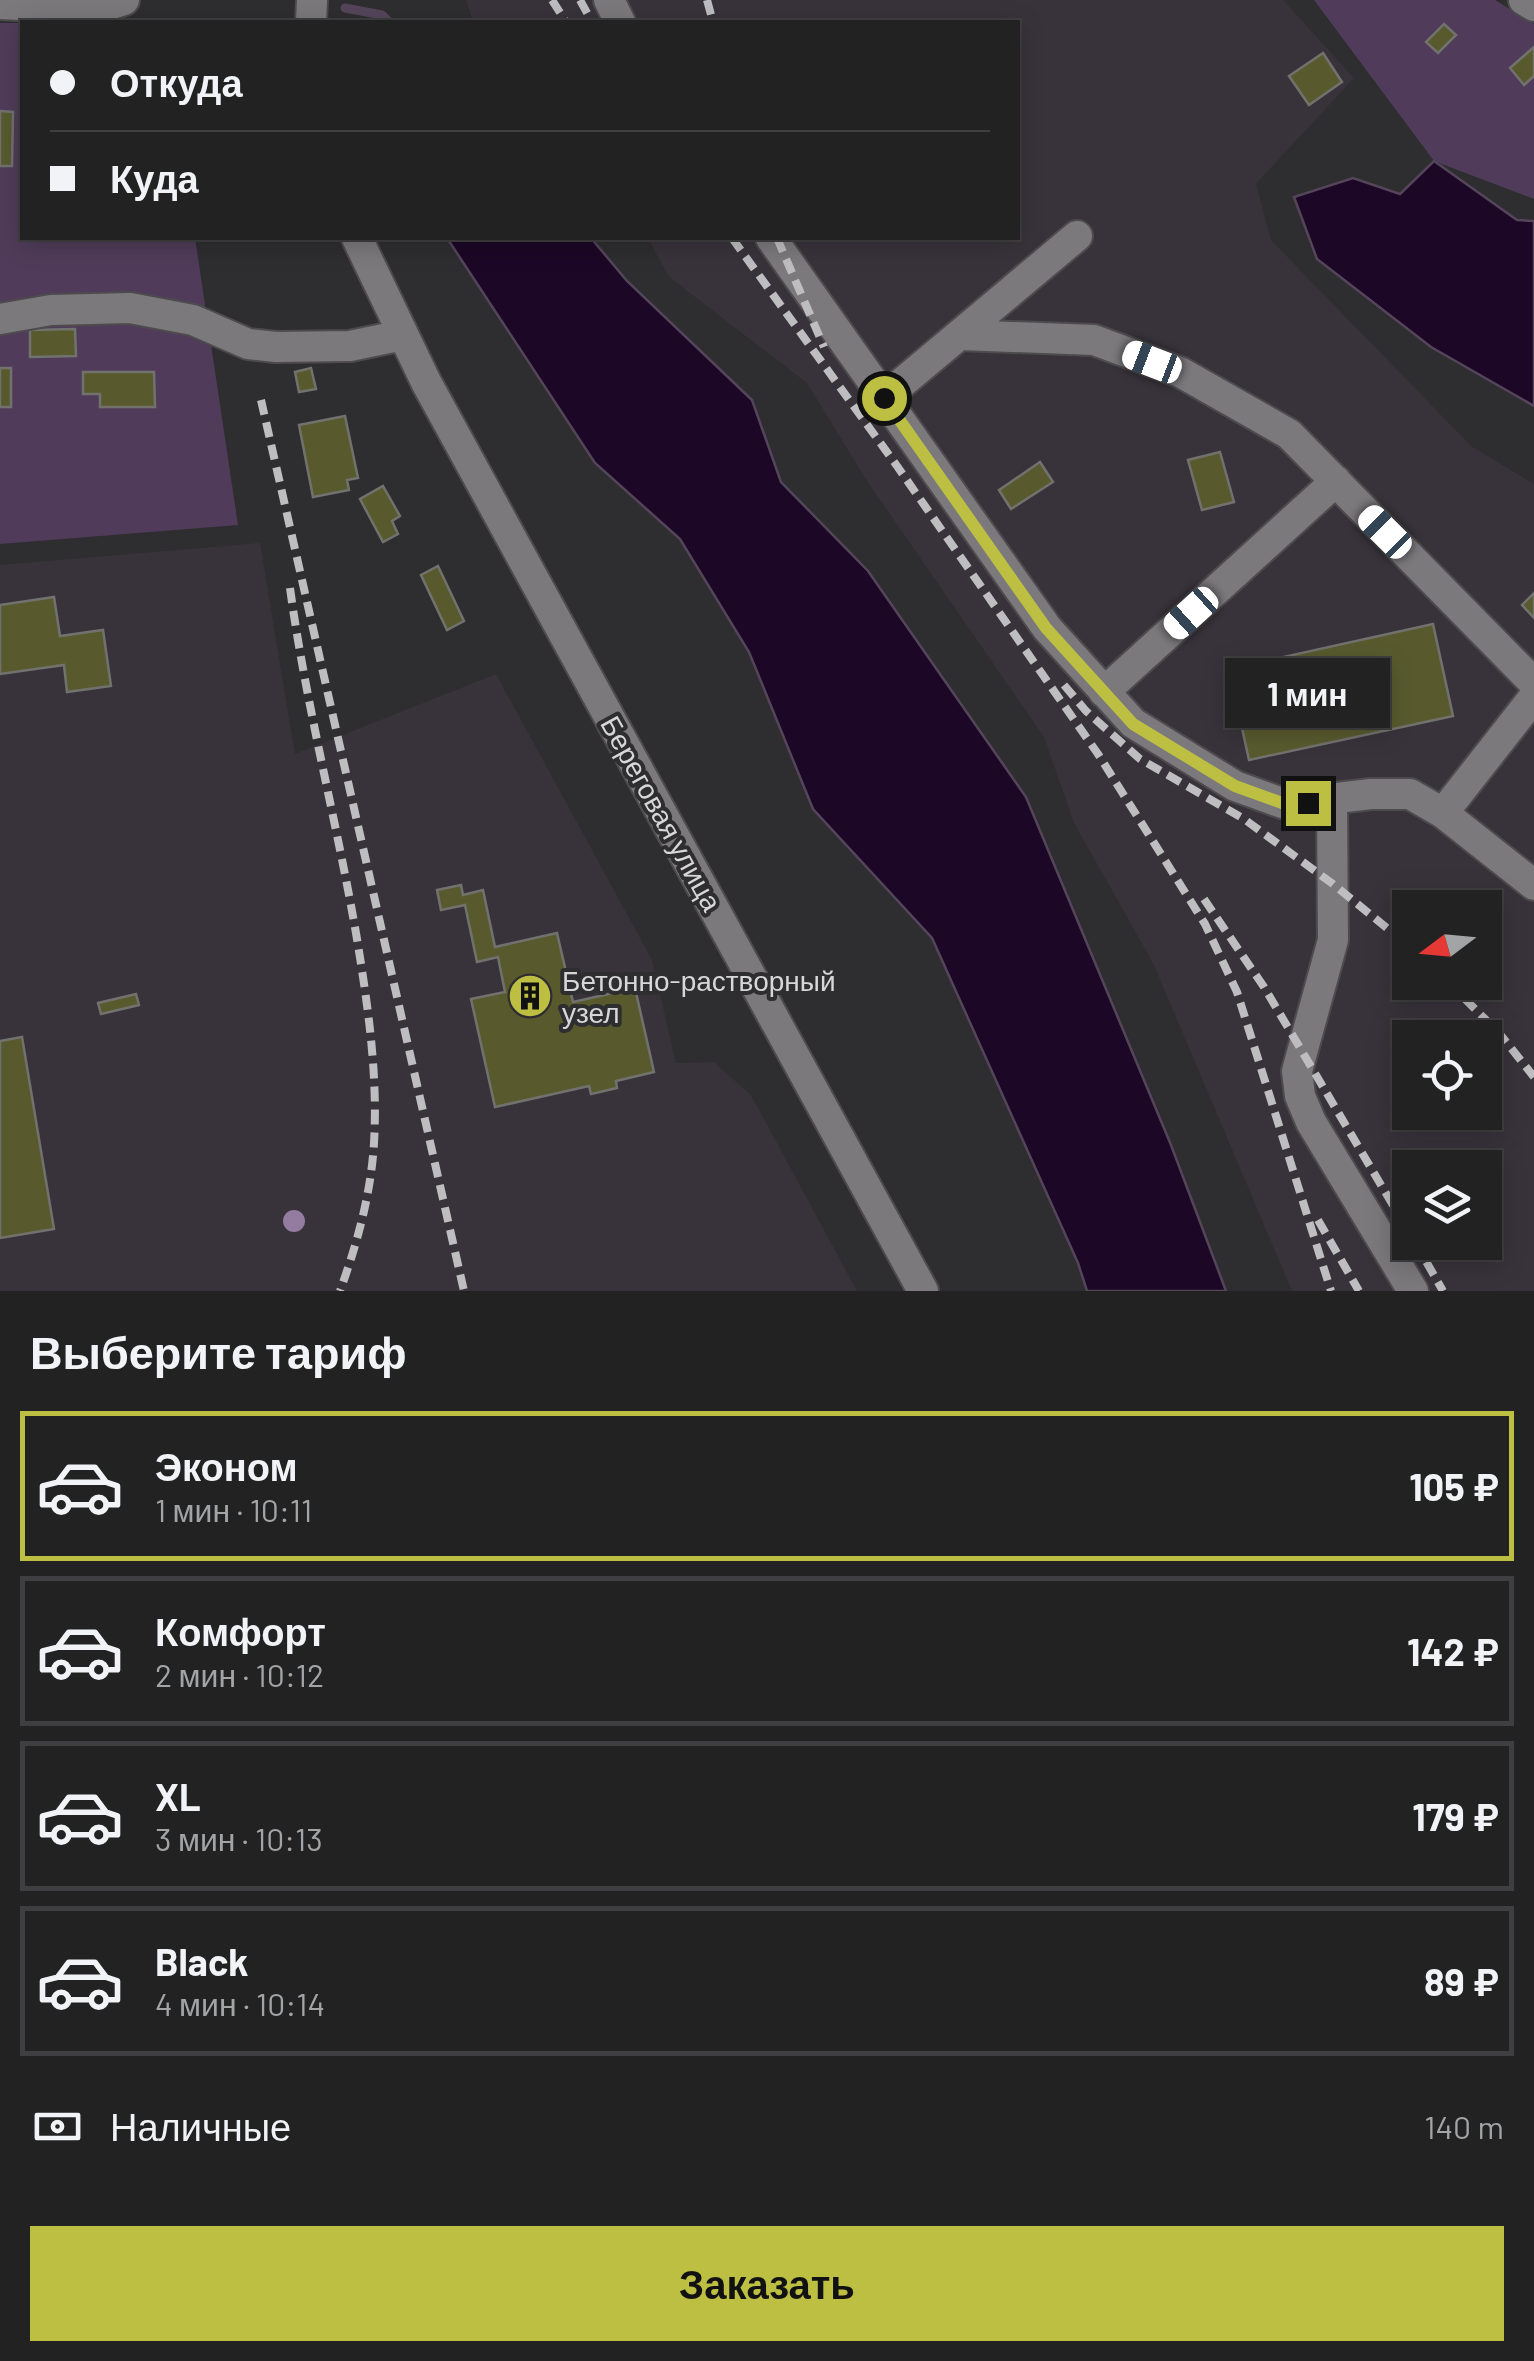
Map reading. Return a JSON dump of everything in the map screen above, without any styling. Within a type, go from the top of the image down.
[{"type":"street","points":[[1524,0],[1534,6]]},
{"type":"street","points":[[0,4],[105,10]]},
{"type":"street","points":[[884,398],[1078,236]]},
{"type":"street","name":"Береговая улица","points":[[358,240],[402,334],[923,1291]]},
{"type":"street","points":[[771,240],[1046,628],[1133,724],[1235,786],[1285,804],[1371,794],[1410,794],[1443,814],[1534,885]]},
{"type":"street","points":[[0,319],[51,310],[130,308],[194,320],[248,344],[276,348],[350,346],[402,334]]},
{"type":"street","points":[[960,335],[1094,340],[1180,372],[1289,434],[1534,683]]},
{"type":"street","points":[[1104,692],[1336,481]]},
{"type":"street","points":[[1443,814],[1534,697]]},
{"type":"street","points":[[1332,801],[1333,940],[1300,1060],[1300,1096],[1310,1122],[1413,1291]]},
{"type":"shaded area","points":[[466,0],[1283,0],[1354,78],[1256,184],[1271,240],[1471,446],[1534,484],[1534,1291],[1292,1291],[1153,963],[1074,823],[1044,737],[867,481],[807,383],[668,276],[649,240],[1020,240],[1020,20],[472,20]]},
{"type":"shaded area","points":[[1314,0],[1495,0],[1534,24],[1534,199],[1434,161]]},
{"type":"shaded area","points":[[0,23],[20,23],[20,240],[195,240],[238,525],[0,544]]},
{"type":"shaded area","points":[[1434,161],[1517,220],[1534,221],[1534,406],[1431,347],[1317,259],[1294,197],[1353,178],[1400,194]]},
{"type":"shaded area","points":[[448,240],[593,240],[627,281],[752,400],[781,482],[868,571],[1026,797],[1171,1145],[1226,1291],[1087,1291],[1078,1263],[932,938],[813,809],[749,652],[680,539],[595,463]]},
{"type":"shaded area","points":[[260,543],[295,754],[496,674],[652,960],[676,1063],[714,1062],[751,1095],[857,1291],[0,1291],[0,565]]},
{"type":"building","points":[[1444,24],[1456,35],[1438,53],[1426,42]]},
{"type":"building","points":[[1534,47],[1534,76],[1524,85],[1510,68]]},
{"type":"building","points":[[1323,53],[1342,82],[1309,105],[1289,76]]},
{"type":"building","points":[[0,111],[13,112],[12,166],[0,166]]},
{"type":"building","points":[[75,329],[76,356],[30,357],[30,330]]},
{"type":"building","points":[[0,368],[11,368],[11,407],[0,407]]},
{"type":"building","points":[[311,368],[316,389],[299,392],[295,372]]},
{"type":"building","points":[[83,372],[154,372],[155,407],[100,407],[100,394],[83,394]]},
{"type":"building","points":[[345,416],[358,478],[347,480],[349,490],[313,497],[299,425]]},
{"type":"building","points":[[1220,452],[1234,502],[1202,510],[1188,460]]},
{"type":"building","points":[[1040,462],[1053,482],[1011,509],[999,490]]},
{"type":"building","points":[[383,486],[400,516],[392,521],[398,534],[383,542],[360,499]]},
{"type":"building","points":[[438,566],[464,621],[447,630],[421,575]]},
{"type":"building","points":[[1534,593],[1534,618],[1522,605]]},
{"type":"building","points":[[54,597],[60,636],[103,630],[111,686],[67,692],[64,665],[0,674],[0,605]]},
{"type":"building","points":[[1433,624],[1453,716],[1249,760],[1229,669]]},
{"type":"building","name":"Бетонно-растворный узел","points":[[461,885],[463,895],[483,890],[495,947],[557,933],[573,1002],[635,988],[654,1072],[616,1081],[617,1088],[591,1094],[589,1086],[495,1107],[471,999],[505,992],[498,957],[477,962],[465,905],[441,910],[437,890]]},
{"type":"building","points":[[136,994],[139,1005],[101,1014],[98,1003]]},
{"type":"building","points":[[22,1037],[54,1229],[0,1238],[0,1041]]},
{"type":"waterway","points":[[345,8],[382,15],[387,20]]},
{"type":"railway","points":[[552,0],[565,20]]},
{"type":"railway","points":[[580,0],[591,20]]},
{"type":"railway","points":[[707,0],[712,20]]},
{"type":"railway","points":[[733,240],[1098,754],[1205,924],[1237,992],[1331,1291]]},
{"type":"railway","points":[[778,240],[824,347]]},
{"type":"railway","points":[[261,400],[464,1291]]},
{"type":"railway","points":[[290,588],[357,939],[373,1066],[375,1117],[370,1181],[340,1291]]},
{"type":"railway","points":[[1064,685],[1086,711],[1140,759],[1244,819],[1392,932]]},
{"type":"railway","points":[[1204,899],[1264,987],[1392,1204]]},
{"type":"railway","points":[[1466,1000],[1534,1077]]},
{"type":"railway","points":[[1318,1220],[1359,1291]]},
{"type":"railway","points":[[1425,1260],[1443,1291]]},
{"type":"place","name":"Бетонно-растворный узел","points":[[530,996]]},
{"type":"route","points":[[884,398],[1046,628],[1133,724],[1235,786],[1285,804],[1308,803]]}]
